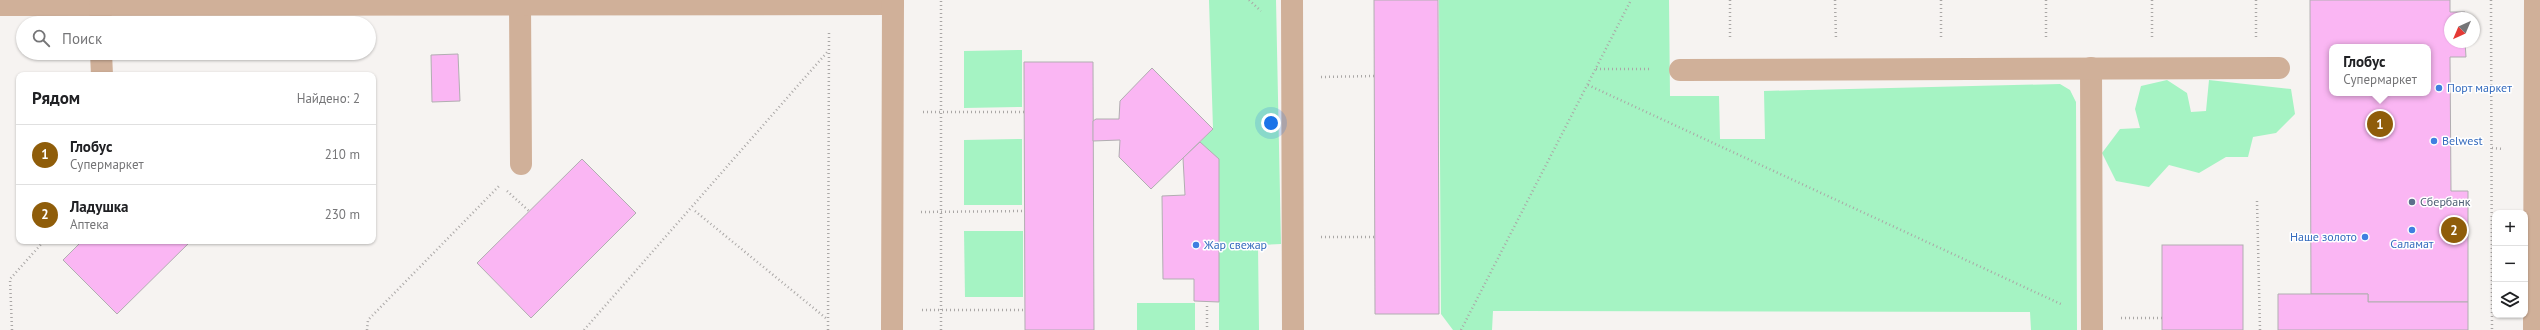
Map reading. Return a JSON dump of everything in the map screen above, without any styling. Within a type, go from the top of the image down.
[{"type":"street","points":[[1292,0],[1293,330]]},
{"type":"street","points":[[2534,330],[2535,0]]},
{"type":"street","points":[[0,5],[100,14],[520,4],[830,4],[893,2],[892,320]]},
{"type":"street","points":[[520,4],[521,164]]},
{"type":"street","points":[[101,60],[102,72]]},
{"type":"street","points":[[2091,68],[2092,324]]},
{"type":"street","points":[[1680,70],[2279,68]]},
{"type":"path","points":[[941,0],[941,330]]},
{"type":"path","points":[[1461,330],[1631,0]]},
{"type":"path","points":[[1730,0],[1730,70]]},
{"type":"path","points":[[1835,0],[1836,69]]},
{"type":"path","points":[[1941,0],[1942,69]]},
{"type":"path","points":[[2046,0],[2046,69]]},
{"type":"path","points":[[2152,0],[2152,68]]},
{"type":"path","points":[[2256,0],[2256,68]]},
{"type":"path","points":[[2491,0],[2494,246]]},
{"type":"path","points":[[828,330],[830,4]]},
{"type":"path","points":[[584,330],[829,50]]},
{"type":"path","points":[[1596,69],[1680,70]]},
{"type":"path","points":[[1293,77],[1374,76]]},
{"type":"path","points":[[1588,84],[2092,324],[2162,318]]},
{"type":"path","points":[[893,113],[1024,112]]},
{"type":"path","points":[[2492,148],[2504,148]]},
{"type":"path","points":[[368,330],[368,320],[521,164]]},
{"type":"path","points":[[500,185],[529,212]]},
{"type":"path","points":[[2258,200],[2260,330]]},
{"type":"path","points":[[695,210],[828,320]]},
{"type":"path","points":[[892,213],[1024,211]]},
{"type":"path","points":[[1293,237],[1375,236]]},
{"type":"path","points":[[12,330],[10,279],[41,244]]},
{"type":"path","points":[[2492,330],[2494,282]]},
{"type":"path","points":[[1207,306],[1207,330]]},
{"type":"path","points":[[892,320],[941,310],[1025,310]]},
{"type":"green space","points":[[1209,0],[1276,0],[1281,244],[1258,245],[1259,330],[1219,330],[1219,160],[1200,142],[1213,129]]},
{"type":"green space","points":[[1439,0],[1669,0],[1670,96],[1719,96],[1720,139],[1765,139],[1764,91],[2060,84],[2070,90],[2076,102],[2077,330],[2031,330],[2030,312],[1493,311],[1492,330],[1453,330],[1441,314]]},
{"type":"green space","points":[[1022,50],[1022,107],[964,108],[964,51]]},
{"type":"green space","points":[[2167,80],[2187,93],[2191,112],[2206,111],[2209,80],[2291,89],[2295,114],[2276,133],[2253,137],[2248,157],[2226,157],[2199,173],[2169,165],[2149,187],[2116,181],[2102,153],[2120,129],[2140,128],[2135,109],[2141,86]]},
{"type":"green space","points":[[1022,139],[1022,205],[964,205],[964,140]]},
{"type":"green space","points":[[964,231],[1023,231],[1023,297],[965,297]]},
{"type":"green space","points":[[1137,303],[1195,303],[1195,330],[1137,330]]},
{"type":"building","points":[[1374,0],[1438,0],[1439,314],[1375,314]]},
{"type":"building","points":[[2310,0],[2450,0],[2450,12],[2444,12],[2444,48],[2465,48],[2466,57],[2450,57],[2451,191],[2468,191],[2468,302],[2368,302],[2368,294],[2311,294]]},
{"type":"building","points":[[458,54],[460,101],[432,102],[431,55]]},
{"type":"building","points":[[1024,62],[1093,62],[1094,330],[1025,330]]},
{"type":"building","points":[[1152,68],[1213,129],[1151,189],[1119,157],[1120,140],[1093,141],[1093,121],[1096,119],[1119,119],[1120,101]]},
{"type":"building","points":[[1200,142],[1219,159],[1219,302],[1194,301],[1194,279],[1163,279],[1162,196],[1185,195],[1183,158]]},
{"type":"building","points":[[582,159],[636,213],[531,318],[477,263]]},
{"type":"building","points":[[79,244],[188,244],[117,314],[63,260]]},
{"type":"building","points":[[2162,245],[2243,245],[2243,330],[2162,330]]},
{"type":"building","points":[[2278,294],[2368,294],[2368,302],[2468,302],[2468,330],[2278,330]]},
{"type":"place","name":"Порт маркет","points":[[2439,88]]},
{"type":"place","name":"Глобус","points":[[2380,124]]},
{"type":"place","name":"Belwest","points":[[2434,141]]},
{"type":"place","name":"Сбербанк","points":[[2412,202]]},
{"type":"place","name":"Саламат","points":[[2412,230]]},
{"type":"place","name":"Ладушка","points":[[2454,230]]},
{"type":"place","name":"Наше золото","points":[[2365,237]]},
{"type":"place","name":"Жар свежар","points":[[1196,245]]}]
